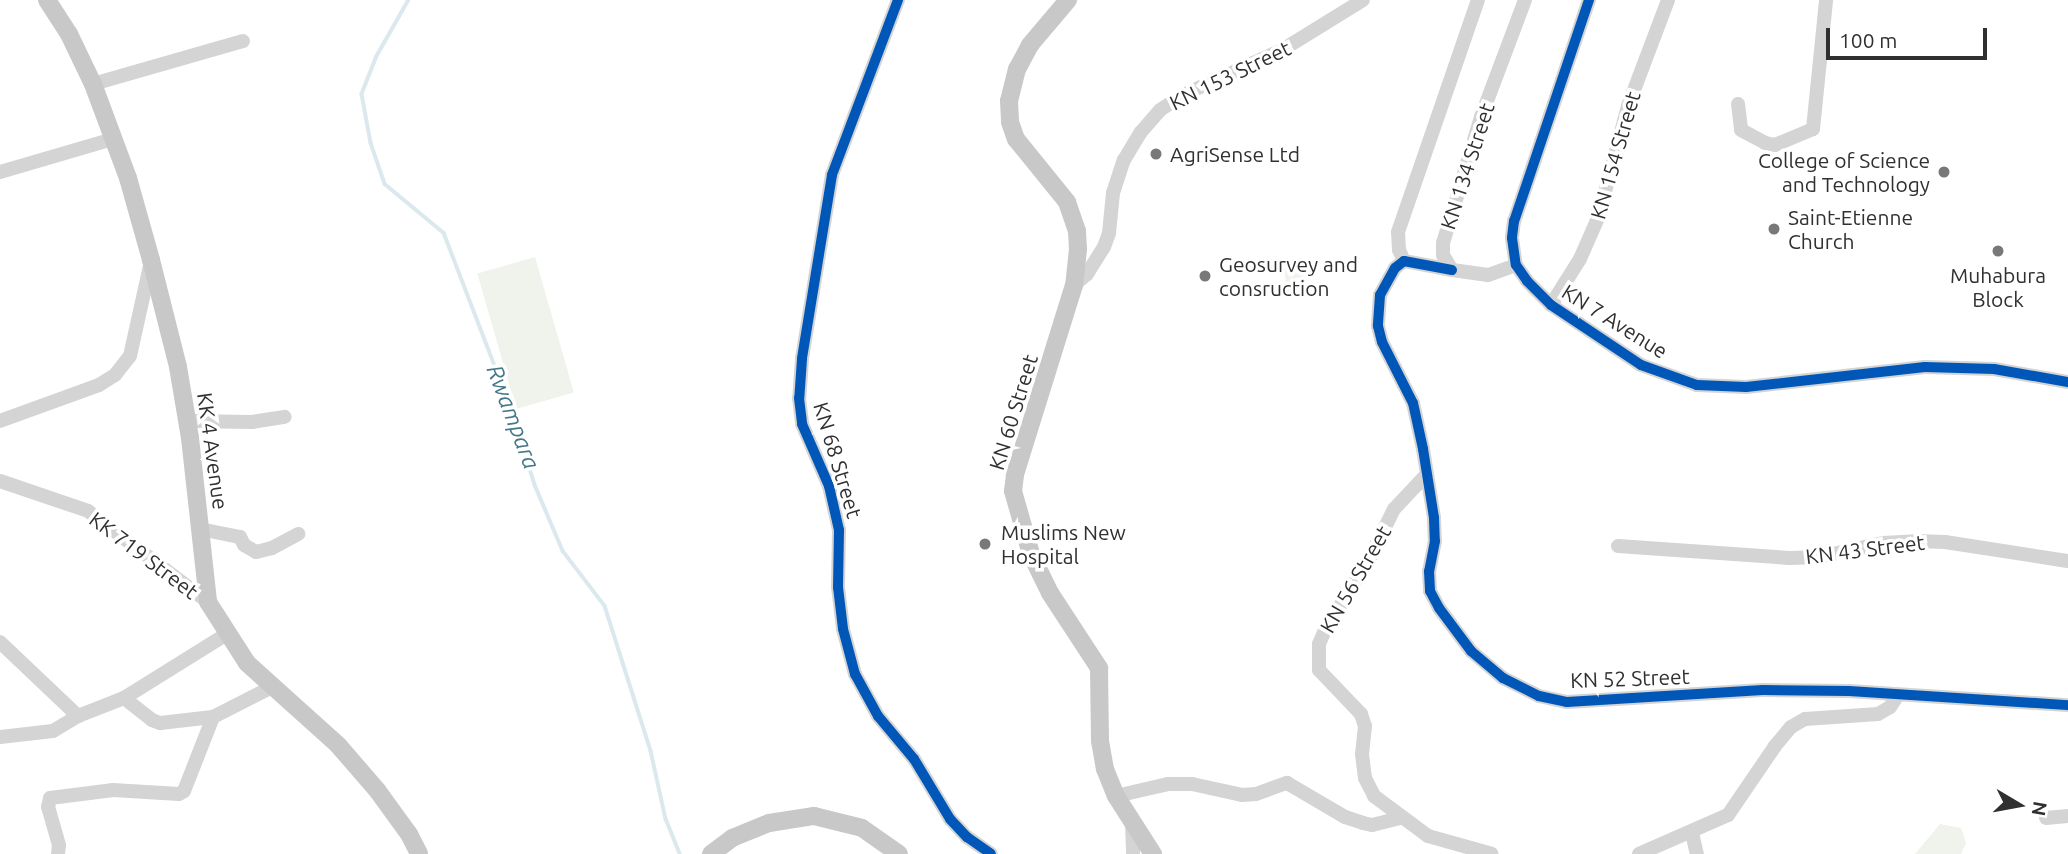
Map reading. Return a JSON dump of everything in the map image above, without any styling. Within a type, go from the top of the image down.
[{"type":"main road","name":"KK 4 Avenue","points":[[47,0],[69,34],[93,84],[128,178],[151,260],[178,367],[208,602],[247,663],[346,754],[377,790],[409,834],[419,854]]},
{"type":"main road","name":"KN 60 Street","points":[[1068,0],[1030,45],[1017,69],[1009,101],[1011,131],[1067,202],[1073,215],[1078,249],[1074,285],[1015,475],[1013,491],[1031,554],[1067,621],[1099,668],[1102,757],[1116,796],[1153,854]]},
{"type":"main road","points":[[717,849],[769,823],[814,816],[862,828],[899,854]]},
{"type":"street","name":"KN 68 Street","points":[[898,0],[832,175],[802,359],[799,398],[802,424],[830,486],[839,530],[838,587],[843,629],[855,674],[878,716],[914,759],[950,819],[967,837],[991,854]]},
{"type":"street","name":"KN 153 Street","points":[[1074,285],[1087,274],[1104,247],[1109,233],[1113,193],[1124,160],[1141,132],[1160,110],[1185,94],[1282,50],[1363,0]]},
{"type":"street","points":[[1478,0],[1398,232],[1399,250],[1404,261],[1488,275],[1516,265],[1512,238],[1514,221],[1589,0]]},
{"type":"street","name":"KN 134 Street","points":[[1452,270],[1443,255],[1447,224],[1481,117],[1525,0]]},
{"type":"street","name":"KN 154 Street","points":[[1551,305],[1580,259],[1598,218],[1628,106],[1668,0]]},
{"type":"street","points":[[1738,104],[1741,130],[1775,145],[1813,129],[1826,0]]},
{"type":"street","points":[[93,84],[243,41]]},
{"type":"street","points":[[0,172],[113,139]]},
{"type":"street","points":[[0,421],[99,385],[115,375],[130,356],[151,260]]},
{"type":"street","name":"KN 52 Street","points":[[1404,261],[1395,268],[1380,295],[1378,326],[1382,342],[1413,403],[1427,474],[1435,541],[1429,571],[1430,590],[1439,608],[1471,651],[1503,678],[1522,688],[1567,702],[1763,690],[2068,705]]},
{"type":"street","name":"KN 7 Avenue","points":[[1516,265],[1527,281],[1551,305],[1641,365],[1697,385],[1746,387],[1925,367],[1994,369],[2068,382]]},
{"type":"street","points":[[187,421],[252,422],[285,417]]},
{"type":"street","name":"KN 56 Street","points":[[1427,474],[1394,509],[1365,566],[1325,630],[1317,658],[1319,670],[1361,713],[1365,726],[1364,778],[1374,796],[1400,818],[1428,836],[1492,854]]},
{"type":"street","name":"KK 719 Street","points":[[0,481],[88,511],[208,602]]},
{"type":"street","points":[[200,529],[240,537],[244,545],[256,552],[272,548],[298,534]]},
{"type":"street","name":"KN 43 Street","points":[[1618,546],[1790,558],[1819,556],[1883,543],[1916,541],[1945,542],[2068,561]]},
{"type":"street","points":[[0,737],[45,734],[78,716],[124,698],[228,634]]},
{"type":"street","points":[[0,642],[78,716]]},
{"type":"street","points":[[124,698],[160,723],[213,717],[274,686]]},
{"type":"street","points":[[1639,854],[1728,815],[1791,727],[1805,719],[1878,714],[1890,708],[1898,695]]},
{"type":"street","points":[[58,854],[60,845],[48,807],[50,798],[113,790],[179,794],[184,791],[213,717]]},
{"type":"street","points":[[1116,796],[1168,784],[1192,784],[1242,795],[1256,794],[1287,783],[1345,817],[1363,824],[1372,825],[1400,818]]},
{"type":"street","points":[[2046,818],[2068,816]]},
{"type":"street","points":[[1132,822],[1133,854]]},
{"type":"street","points":[[1692,833],[1697,854]]},
{"type":"shaded area","points":[[535,257],[574,393],[516,409],[477,274]]},
{"type":"shaded area","points":[[1284,259],[1297,262],[1308,272],[1306,286],[1282,299],[1286,288]]},
{"type":"shaded area","points":[[1940,824],[1961,828],[1966,843],[1961,854],[1915,854]]},
{"type":"waterway","name":"Rwampara","points":[[409,0],[377,56],[362,94],[371,143],[385,184],[444,233],[507,397],[535,485],[563,551],[605,606],[651,751],[666,819],[680,854]]},
{"type":"cycle path","points":[[898,0],[832,175],[802,359],[799,398],[802,424],[829,486],[839,530],[838,587],[843,629],[855,674],[878,716],[914,759],[950,819],[967,837],[991,854]]},
{"type":"cycle path","points":[[1589,0],[1514,221],[1512,238],[1516,265],[1527,281],[1551,305],[1641,365],[1697,385],[1746,387],[1925,367],[1994,369],[2068,382]]},
{"type":"cycle path","points":[[1452,270],[1404,261],[1395,268],[1380,295],[1378,326],[1382,342],[1413,403],[1423,449],[1434,518],[1435,541],[1429,571],[1430,591],[1439,608],[1471,651],[1503,678],[1539,696],[1567,702],[1763,690],[1849,691],[2068,705]]},
{"type":"place","name":"AgriSense Ltd","points":[[1156,154]]},
{"type":"place","name":"College of Science and Technology","points":[[1944,172]]},
{"type":"place","name":"Saint-Etienne Church","points":[[1774,229]]},
{"type":"place","name":"Muhabura Block","points":[[1998,251]]},
{"type":"place","name":"Geosurvey and consruction","points":[[1205,276]]},
{"type":"place","name":"Muslims New Hospital","points":[[985,544]]}]
